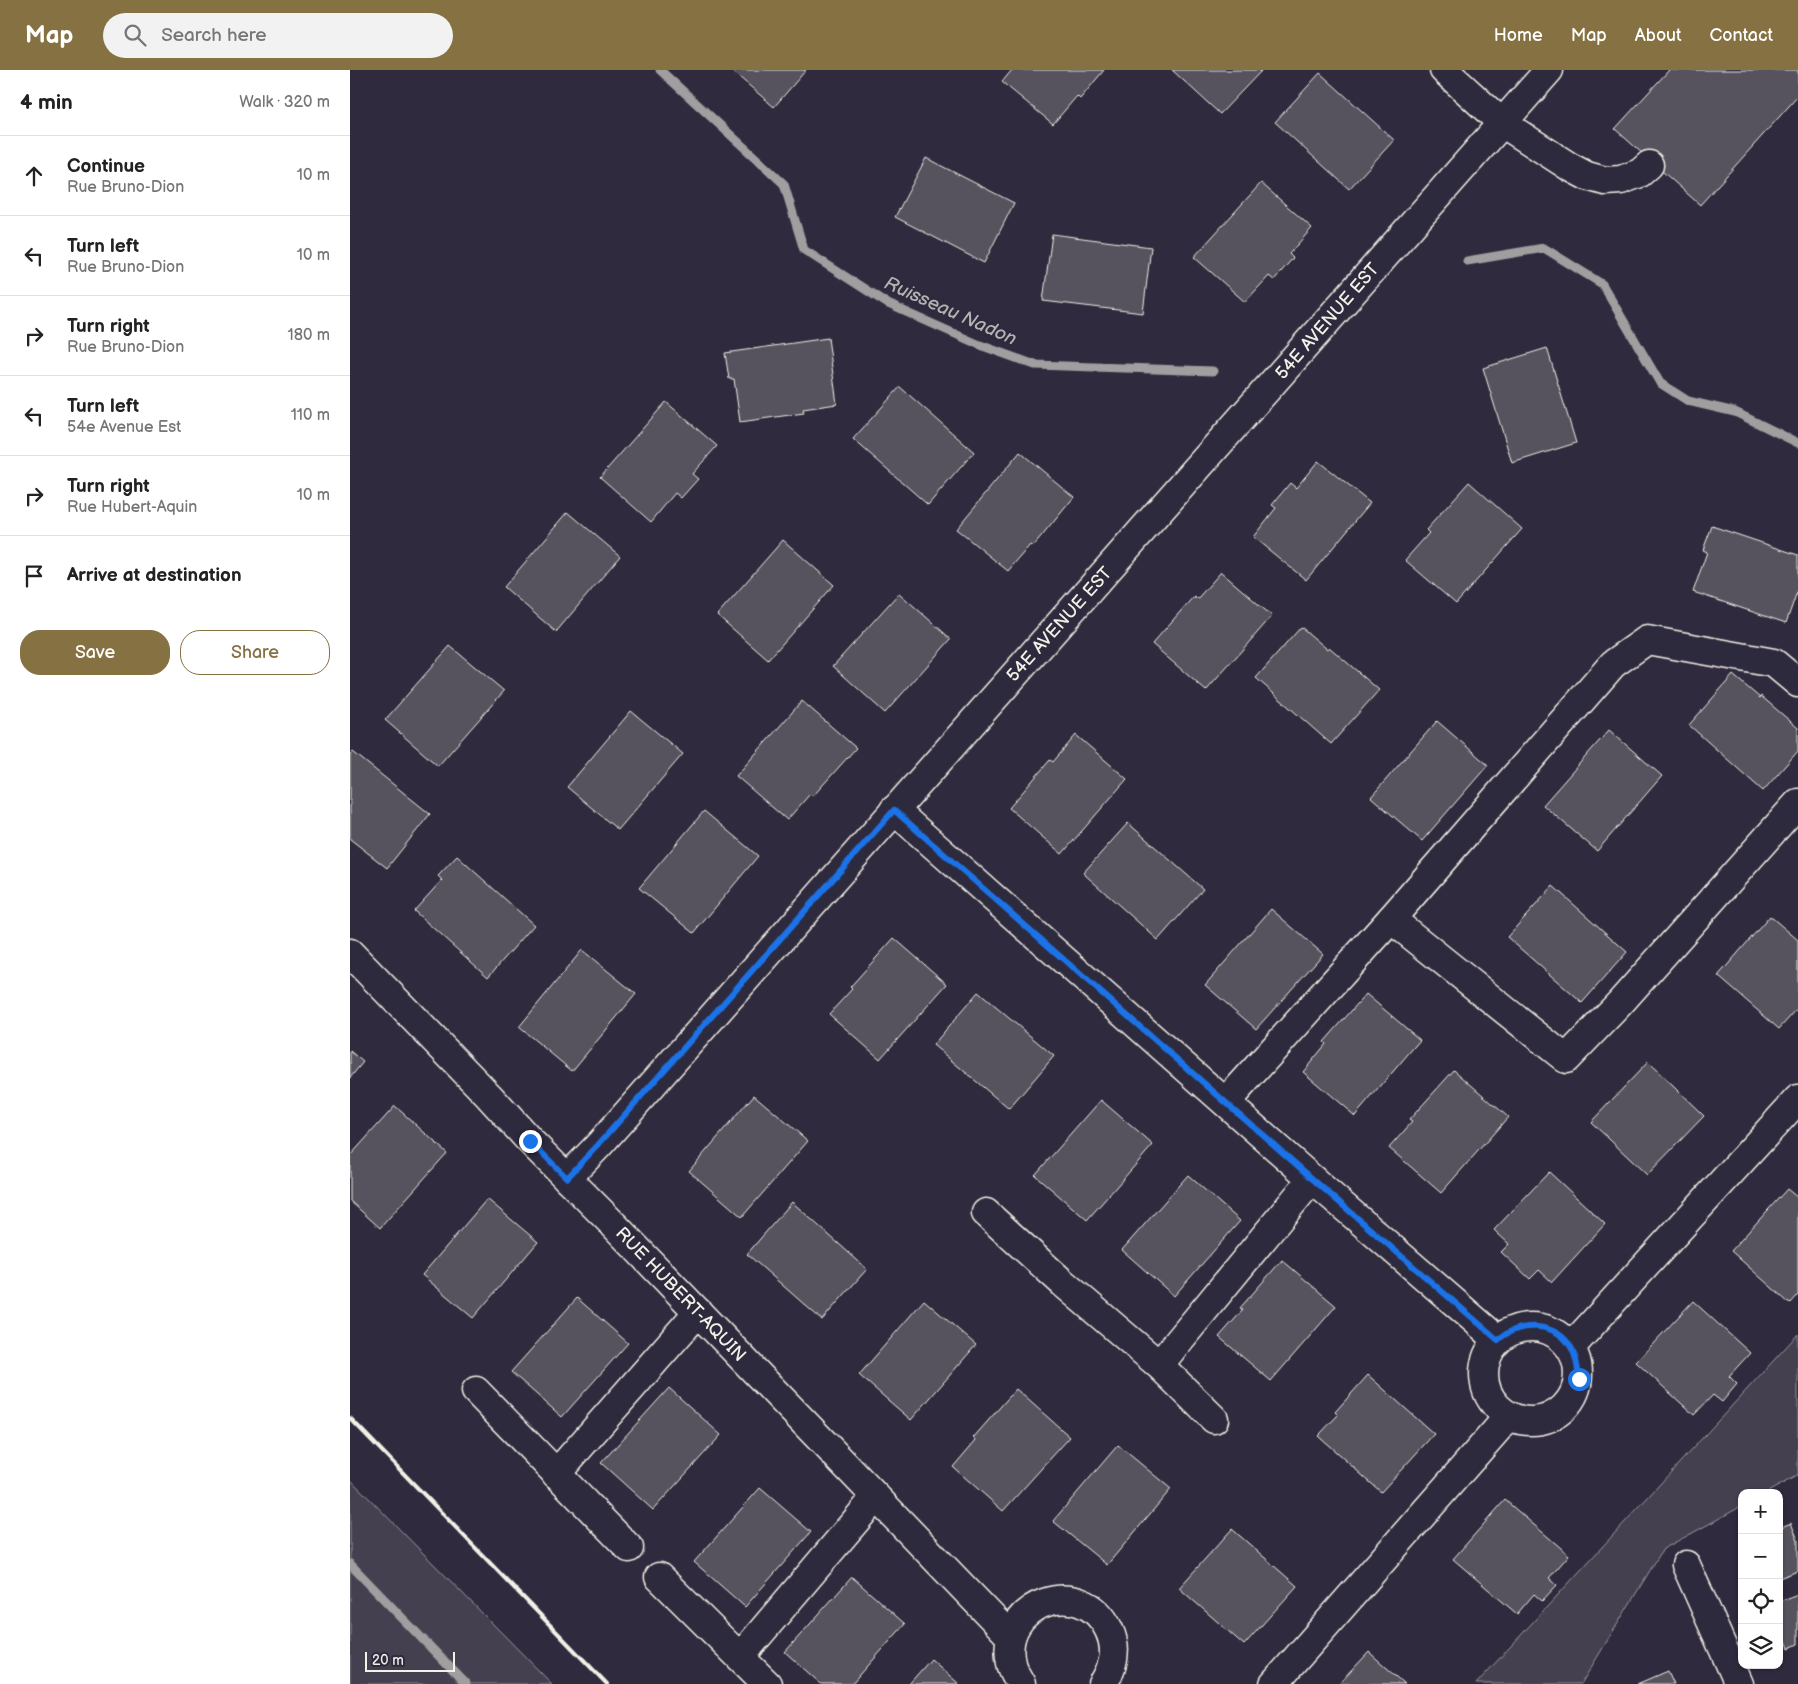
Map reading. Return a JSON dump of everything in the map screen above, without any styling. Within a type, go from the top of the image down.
[{"type":"street","points":[[1444,70],[1502,123],[1587,176],[1605,181],[1621,180],[1640,173],[1649,165]]},
{"type":"street","name":"54E AVENUE EST","points":[[567,1178],[595,1149],[1549,70]]},
{"type":"street","points":[[1226,1102],[1391,919],[1613,664],[1647,640],[1774,663],[1798,683]]},
{"type":"street","points":[[1391,919],[1566,1059],[1620,1003],[1798,803]]},
{"type":"street","points":[[894,810],[1312,1179],[1498,1340]]},
{"type":"street","name":"RUE HUBERT-AQUIN","points":[[350,953],[1011,1637]]},
{"type":"street","points":[[1571,1347],[1798,1099]]},
{"type":"street","points":[[1159,1365],[1312,1179]]},
{"type":"street","points":[[986,1213],[1159,1365],[1214,1419]]},
{"type":"street","points":[[556,1474],[698,1312]]},
{"type":"street","points":[[1533,1326],[1550,1330],[1559,1335],[1571,1347],[1578,1362],[1579,1379],[1577,1390],[1568,1404],[1549,1419],[1529,1422],[1508,1416],[1496,1406],[1484,1387],[1483,1370],[1485,1361],[1503,1335],[1518,1328],[1533,1326]]},
{"type":"street","points":[[476,1391],[629,1548]]},
{"type":"street","points":[[1274,1684],[1508,1416]]},
{"type":"street","points":[[740,1657],[876,1497]]},
{"type":"street","points":[[1686,1565],[1740,1684]]},
{"type":"street","points":[[659,1577],[767,1684]]},
{"type":"street","points":[[1021,1684],[1011,1665],[1009,1647],[1011,1637],[1019,1621],[1031,1608],[1048,1601],[1064,1599],[1082,1602],[1093,1609],[1106,1622],[1113,1638],[1115,1656],[1106,1683]]},
{"type":"shaded area","points":[[1798,1334],[1798,1475],[1773,1489],[1738,1489],[1738,1508],[1663,1549],[1581,1684],[1476,1684]]},
{"type":"shaded area","points":[[350,1479],[552,1684],[350,1684]]},
{"type":"building","points":[[731,70],[806,70],[774,107]]},
{"type":"building","points":[[1012,70],[1104,70],[1080,99],[1077,96],[1053,124],[1002,82]]},
{"type":"building","points":[[1172,70],[1262,70],[1220,114]]},
{"type":"building","points":[[1669,70],[1798,70],[1798,96],[1700,205],[1615,129]]},
{"type":"building","points":[[1320,73],[1394,140],[1349,189],[1275,122]]},
{"type":"building","points":[[926,158],[1014,203],[984,263],[895,217]]},
{"type":"building","points":[[1261,183],[1312,228],[1289,254],[1293,258],[1274,280],[1269,276],[1245,302],[1194,257]]},
{"type":"building","points":[[1052,234],[1151,247],[1143,313],[1043,301]]},
{"type":"building","points":[[828,338],[837,404],[803,409],[804,413],[740,422],[734,379],[729,379],[725,353]]},
{"type":"building","points":[[1547,348],[1576,443],[1512,463],[1483,368]]},
{"type":"building","points":[[900,387],[974,452],[928,505],[853,439]]},
{"type":"building","points":[[666,402],[717,446],[692,474],[698,479],[681,498],[675,493],[651,522],[600,477]]},
{"type":"building","points":[[1020,452],[1074,497],[1033,547],[1030,545],[1008,571],[956,529]]},
{"type":"building","points":[[1318,461],[1370,503],[1306,580],[1253,537],[1276,508],[1272,505],[1290,483],[1296,488]]},
{"type":"building","points":[[1469,482],[1522,529],[1456,604],[1405,560],[1429,533],[1426,530]]},
{"type":"building","points":[[568,512],[620,556],[556,632],[504,587]]},
{"type":"building","points":[[1712,526],[1798,555],[1798,589],[1786,623],[1693,592],[1707,552],[1703,550]]},
{"type":"building","points":[[783,540],[834,585],[768,660],[717,615]]},
{"type":"building","points":[[1221,572],[1272,616],[1206,691],[1152,644],[1194,596],[1197,599]]},
{"type":"building","points":[[899,593],[951,639],[885,713],[833,666]]},
{"type":"building","points":[[1301,627],[1327,649],[1329,647],[1379,690],[1331,744],[1256,678]]},
{"type":"building","points":[[450,646],[504,691],[438,766],[385,720]]},
{"type":"building","points":[[1733,675],[1798,728],[1798,751],[1763,791],[1689,725]]},
{"type":"building","points":[[802,701],[856,748],[813,796],[810,794],[787,820],[736,776]]},
{"type":"building","points":[[631,711],[683,754],[618,830],[567,787]]},
{"type":"building","points":[[1437,721],[1488,765],[1422,841],[1371,797]]},
{"type":"building","points":[[1609,730],[1662,776],[1597,851],[1543,805]]},
{"type":"building","points":[[1076,735],[1127,779],[1062,854],[1009,808],[1050,760],[1053,762]]},
{"type":"building","points":[[353,752],[430,814],[387,868],[350,839],[350,755]]},
{"type":"building","points":[[704,811],[758,856],[694,933],[639,888]]},
{"type":"building","points":[[1128,823],[1203,889],[1158,940],[1083,873]]},
{"type":"building","points":[[457,856],[534,925],[488,977],[414,911],[442,880],[438,876]]},
{"type":"building","points":[[1553,886],[1627,952],[1582,1003],[1507,937]]},
{"type":"building","points":[[1271,909],[1323,954],[1256,1029],[1205,985]]},
{"type":"building","points":[[1770,916],[1798,940],[1798,1008],[1779,1029],[1718,976]]},
{"type":"building","points":[[894,938],[947,984],[880,1059],[829,1014],[852,989],[850,987]]},
{"type":"building","points":[[582,950],[636,994],[572,1071],[519,1027]]},
{"type":"building","points":[[978,992],[1054,1056],[1009,1109],[933,1045]]},
{"type":"building","points":[[1366,994],[1420,1040],[1355,1116],[1303,1072],[1326,1044],[1324,1042]]},
{"type":"building","points":[[350,1051],[363,1062],[350,1078]]},
{"type":"building","points":[[1648,1062],[1704,1116],[1647,1175],[1591,1122]]},
{"type":"building","points":[[1454,1070],[1508,1117],[1441,1193],[1389,1148],[1412,1122],[1409,1120]]},
{"type":"building","points":[[754,1095],[808,1141],[742,1217],[689,1171]]},
{"type":"building","points":[[1101,1100],[1153,1145],[1087,1220],[1035,1175]]},
{"type":"building","points":[[395,1106],[447,1153],[380,1228],[350,1201],[350,1156]]},
{"type":"building","points":[[1549,1172],[1605,1224],[1552,1282],[1539,1270],[1530,1279],[1501,1252],[1509,1244],[1494,1230]]},
{"type":"building","points":[[1188,1175],[1240,1221],[1174,1296],[1122,1250]]},
{"type":"building","points":[[1787,1189],[1798,1198],[1798,1295],[1790,1304],[1731,1251]]},
{"type":"building","points":[[487,1199],[538,1242],[473,1318],[422,1275]]},
{"type":"building","points":[[792,1202],[867,1269],[822,1320],[747,1254]]},
{"type":"building","points":[[1282,1260],[1336,1306],[1271,1381],[1219,1337],[1243,1310],[1240,1308]]},
{"type":"building","points":[[577,1298],[628,1343],[562,1417],[511,1372]]},
{"type":"building","points":[[924,1300],[976,1345],[911,1420],[859,1375]]},
{"type":"building","points":[[1693,1301],[1750,1353],[1729,1376],[1737,1384],[1722,1402],[1713,1395],[1694,1415],[1636,1362]]},
{"type":"building","points":[[1368,1375],[1434,1434],[1381,1492],[1318,1436],[1338,1415],[1335,1412]]},
{"type":"building","points":[[669,1388],[721,1435],[653,1510],[601,1463]]},
{"type":"building","points":[[1016,1389],[1070,1437],[1003,1511],[953,1467],[976,1440],[973,1438]]},
{"type":"building","points":[[1118,1445],[1171,1489],[1107,1565],[1053,1521]]},
{"type":"building","points":[[760,1488],[811,1532],[745,1607],[694,1562]]},
{"type":"building","points":[[1505,1500],[1569,1555],[1549,1578],[1557,1585],[1542,1601],[1534,1594],[1517,1614],[1453,1559]]},
{"type":"building","points":[[1791,1523],[1798,1540],[1798,1571],[1783,1577],[1783,1534],[1783,1526]]},
{"type":"building","points":[[1232,1529],[1297,1586],[1244,1645],[1179,1588]]},
{"type":"building","points":[[852,1577],[905,1624],[852,1684],[821,1684],[785,1652]]},
{"type":"building","points":[[1798,1594],[1798,1644],[1789,1648],[1783,1634],[1783,1600]]},
{"type":"building","points":[[1369,1652],[1405,1684],[1339,1684]]},
{"type":"building","points":[[931,1659],[959,1684],[909,1684]]},
{"type":"building","points":[[1668,1671],[1674,1684],[1638,1684]]},
{"type":"waterway","name":"Ruisseau Nadon","points":[[660,70],[784,184],[804,250],[888,304],[980,345],[1035,365],[1213,371]]},
{"type":"waterway","name":"Ruisseau Nadon","points":[[1467,261],[1544,248],[1602,284],[1660,383],[1688,401],[1735,412],[1798,443]]},
{"type":"waterway","points":[[350,1564],[466,1684]]},
{"type":"railway","points":[[350,1418],[607,1684]]},
{"type":"route","points":[[530,1141],[567,1178],[894,810],[1498,1340],[1503,1335],[1518,1328],[1533,1326],[1550,1330],[1559,1335],[1571,1347],[1578,1362],[1579,1379]]}]
